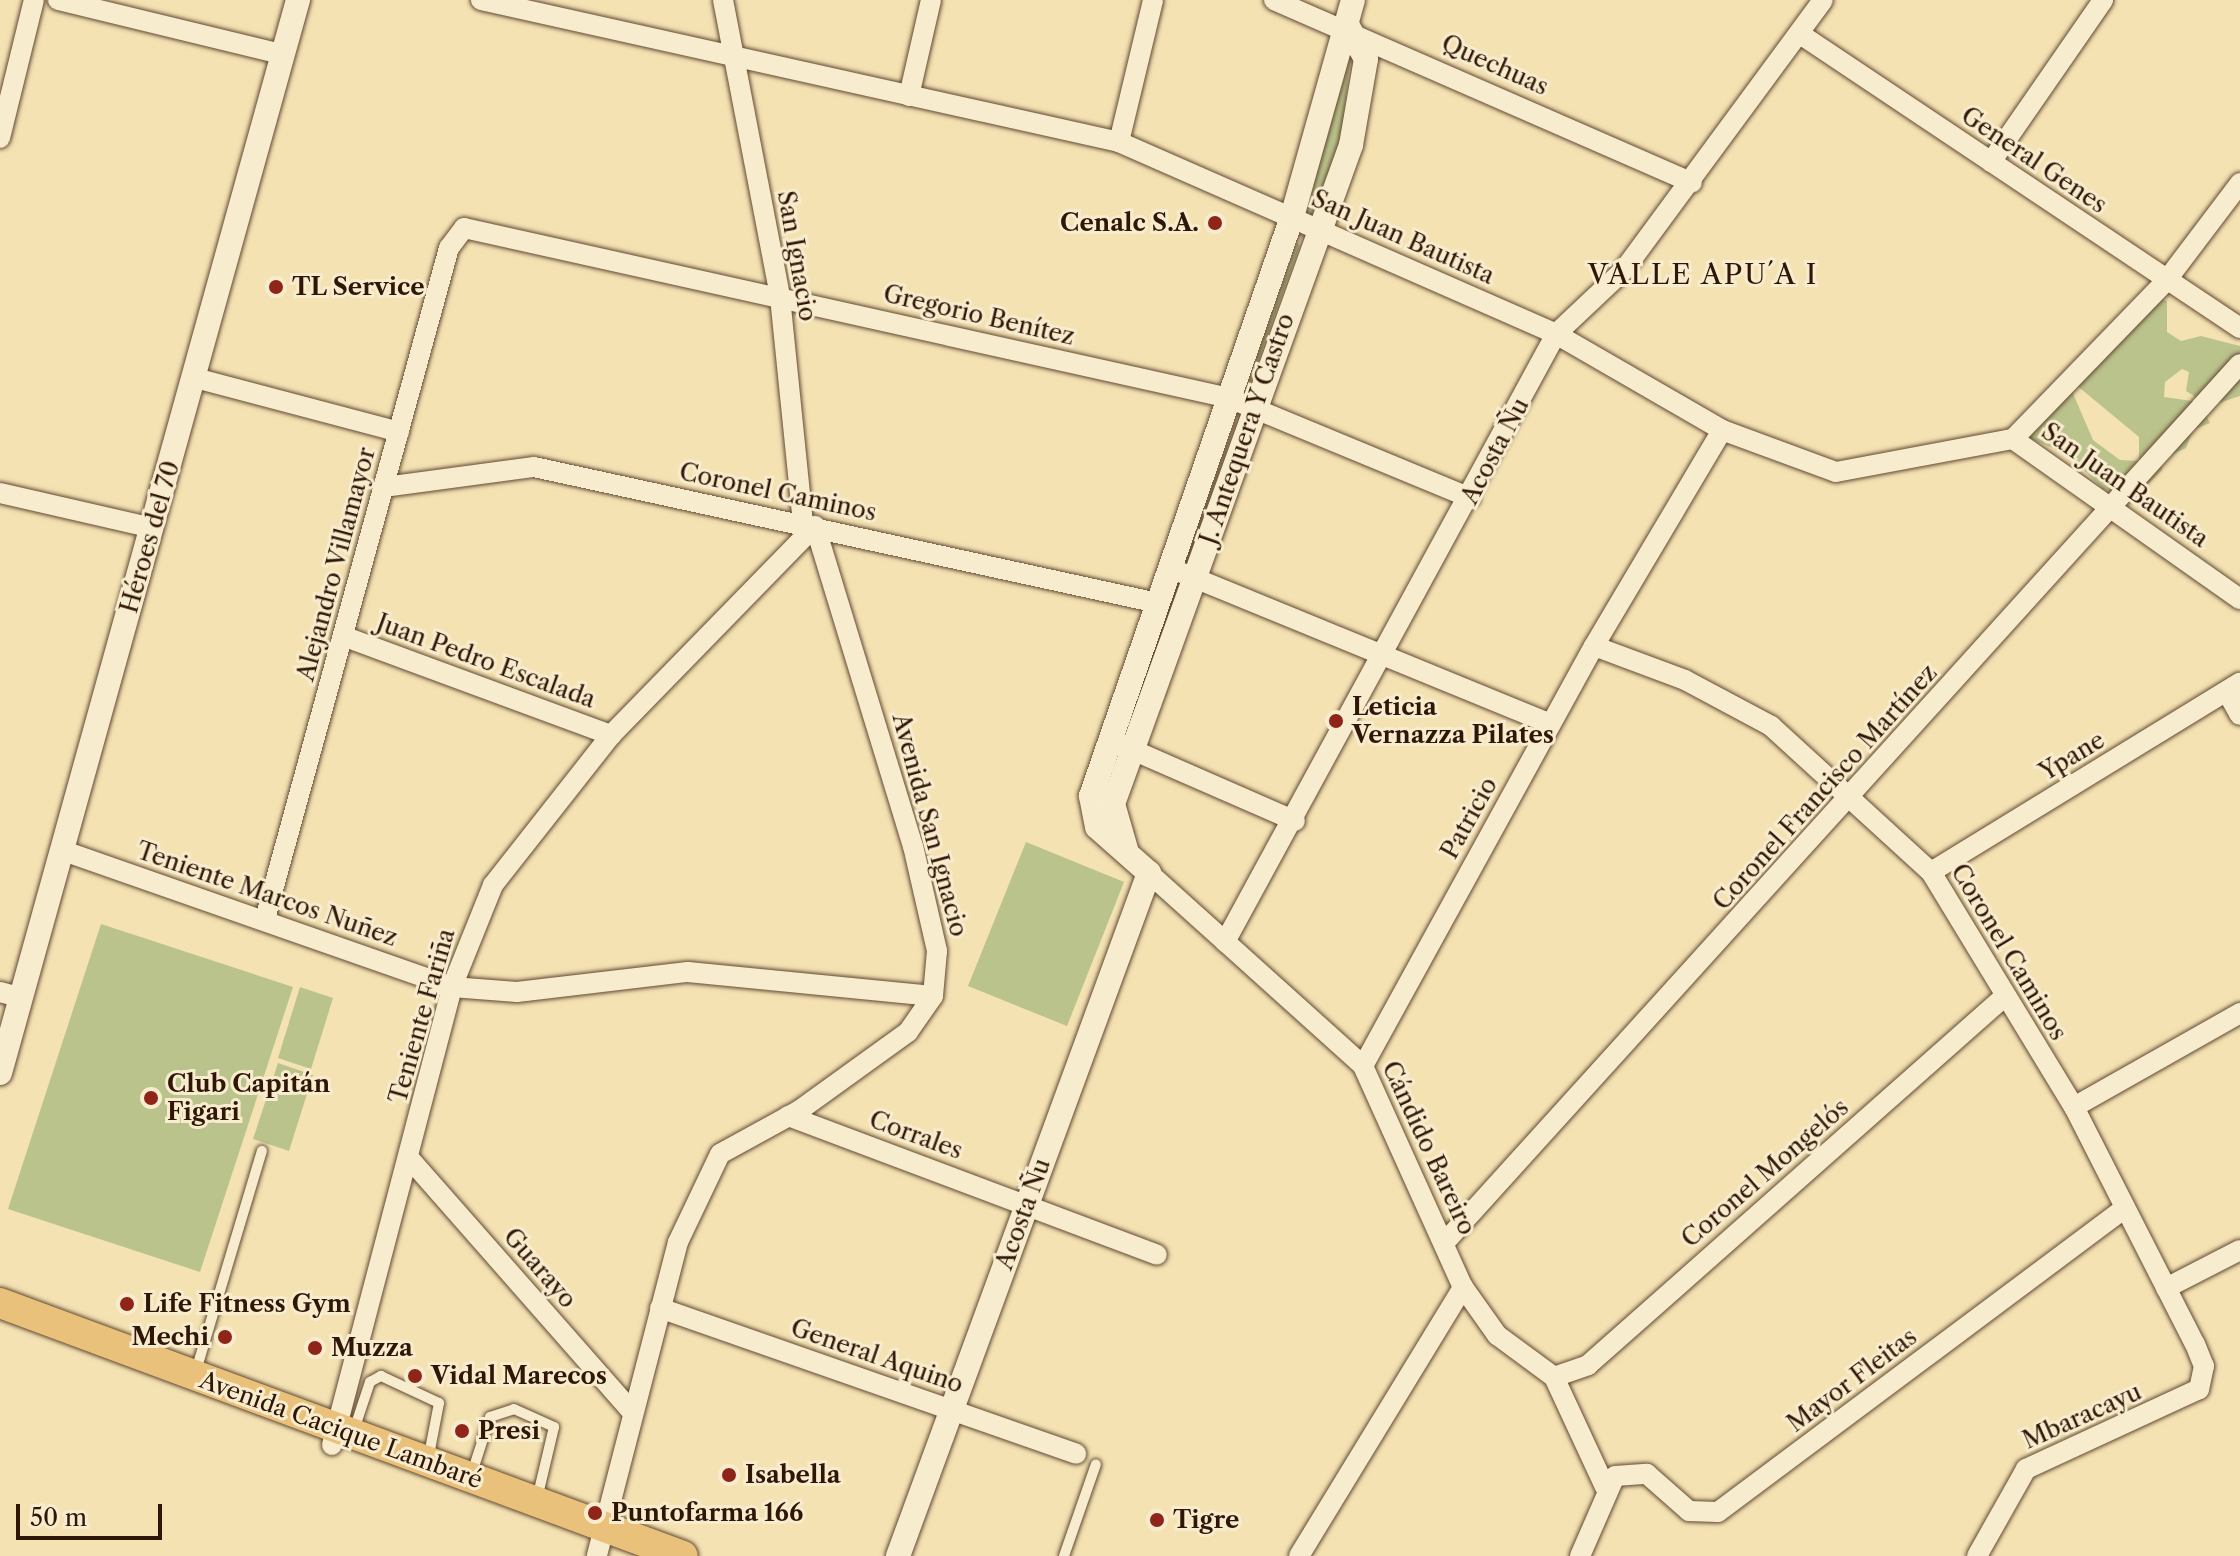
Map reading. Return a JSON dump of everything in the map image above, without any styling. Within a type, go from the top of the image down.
[{"type":"main road","name":"Avenida Cacique Lambaré","points":[[0,1303],[195,1376],[634,1556]]},
{"type":"main road","name":"Avenida Cacique Lambaré","points":[[0,1322],[471,1478],[536,1502],[601,1542],[683,1556]]},
{"type":"street","points":[[0,138],[34,0]]},
{"type":"street","points":[[58,0],[281,54]]},
{"type":"street","name":"Héroes del 70","points":[[0,1073],[10,994],[61,850],[298,0]]},
{"type":"street","name":"San Juan Bautista","points":[[481,0],[1119,142],[1556,334],[1722,430],[1845,474],[2013,439],[2114,505],[2240,599]]},
{"type":"street","name":"San Ignacio","points":[[723,0],[780,297],[809,525]]},
{"type":"street","points":[[909,96],[931,0]]},
{"type":"street","points":[[1119,142],[1153,0]]},
{"type":"street","name":"Quechuas","points":[[1274,0],[1348,27],[1692,183]]},
{"type":"street","points":[[1348,27],[1353,0]]},
{"type":"street","name":"Acosta Ñu","points":[[1225,942],[1388,655],[1556,334],[1624,270],[1692,183],[1823,0]]},
{"type":"street","points":[[1991,162],[2103,0]]},
{"type":"street","name":"J. Antequera Y Castro","points":[[1122,745],[1158,603],[1292,217],[1335,52],[1348,27]]},
{"type":"street","name":"J. Antequera Y Castro","points":[[1149,873],[1109,843],[1092,813],[1194,577],[1318,228],[1351,145],[1366,59],[1348,27]]},
{"type":"street","name":"General Genes","points":[[1800,34],[2240,328]]},
{"type":"street","points":[[2013,439],[2166,281],[2240,183]]},
{"type":"street","name":"Gregorio Benítez","points":[[464,228],[1229,398],[1470,498]]},
{"type":"street","name":"Alejandro Villamayor","points":[[265,919],[449,248],[464,228]]},
{"type":"street","name":"Coronel Francisco Martínez","points":[[1445,1242],[1854,796],[2240,364]]},
{"type":"street","points":[[195,378],[399,432]]},
{"type":"street","name":"Patricio","points":[[1363,1066],[1594,646],[1722,430]]},
{"type":"street","name":"Coronel Caminos","points":[[384,487],[534,467],[1158,603]]},
{"type":"street","points":[[0,493],[153,528]]},
{"type":"street","name":"Teniente Fariña","points":[[340,1436],[452,987],[500,872],[611,735],[809,525]]},
{"type":"street","name":"Avenida San Ignacio","points":[[601,1542],[660,1308],[693,1201],[720,1154],[788,1116],[908,1032],[933,996],[937,951],[913,846],[809,525]]},
{"type":"street","points":[[1170,568],[1550,724]]},
{"type":"street","name":"Juan Pedro Escalada","points":[[343,636],[611,735]]},
{"type":"street","name":"Coronel Caminos","points":[[1594,646],[1746,710],[1854,796],[1931,872],[2004,997],[2074,1107],[2204,1366],[2203,1383]]},
{"type":"street","points":[[2233,688],[2240,715]]},
{"type":"street","name":"Ypane","points":[[1931,872],[2233,688]]},
{"type":"street","points":[[1122,745],[1295,821]]},
{"type":"street","name":"Teniente Marcos Nuñez","points":[[61,850],[452,987],[517,992],[688,972],[933,996]]},
{"type":"street","name":"Acosta Ñu","points":[[898,1556],[1149,873]]},
{"type":"street","name":"Cándido Bareiro","points":[[1149,873],[1363,1066],[1463,1287],[1497,1335],[1554,1377],[1605,1487]]},
{"type":"street","name":"Coronel Mongelós","points":[[1554,1377],[1588,1365],[2004,997]]},
{"type":"street","points":[[2074,1107],[2240,1013]]},
{"type":"street","name":"Corrales","points":[[788,1116],[1157,1255]]},
{"type":"street","name":"Guarayo","points":[[409,1158],[632,1412]]},
{"type":"street","name":"Mayor Fleitas","points":[[1605,1487],[1622,1471],[1639,1472],[1696,1515],[1718,1512],[2125,1208]]},
{"type":"street","points":[[2166,1288],[2240,1250]]},
{"type":"street","points":[[1299,1556],[1463,1287]]},
{"type":"street","name":"General Aquino","points":[[660,1308],[1076,1454]]},
{"type":"street","name":"Mbaracayu","points":[[1977,1556],[2026,1469],[2192,1395],[2203,1383]]},
{"type":"street","points":[[1580,1556],[1605,1487]]},
{"type":"lane","points":[[195,1376],[262,1151]]},
{"type":"lane","points":[[340,1436],[370,1382],[381,1376],[439,1403],[427,1462]]},
{"type":"lane","points":[[471,1478],[490,1417],[499,1410],[526,1413],[554,1427],[536,1502]]},
{"type":"lane","points":[[1064,1556],[1096,1464]]},
{"type":"green space","points":[[1351,51],[1339,161],[1311,217],[1304,218],[1325,101]]},
{"type":"green space","points":[[1297,242],[1300,246],[1247,391],[1244,390]]},
{"type":"green space","points":[[2146,293],[2167,301],[2167,332],[2181,341],[2201,336],[2240,346],[2240,396],[2210,406],[2186,391],[2189,372],[2182,369],[2165,382],[2164,397],[2199,402],[2210,423],[2193,430],[2186,448],[2162,459],[2162,470],[2135,498],[2103,489],[2068,455],[2022,435],[2046,391],[2072,391],[2093,440],[2120,460],[2139,461],[2139,437],[2075,384],[2077,358]]},
{"type":"green space","points":[[1026,842],[1124,882],[1067,1026],[968,986]]},
{"type":"green space","name":"Club Capitán Figari","points":[[101,924],[293,987],[200,1272],[8,1209]]},
{"type":"green space","points":[[300,987],[333,998],[311,1069],[278,1058]]},
{"type":"green space","points":[[278,1063],[313,1075],[289,1151],[253,1139]]},
{"type":"place","name":"Cenalc S.A.","points":[[1215,223]]},
{"type":"place","name":"TL Service","points":[[276,287]]},
{"type":"place","name":"Leticia Vernazza Pilates","points":[[1336,721]]},
{"type":"place","name":"Club Capitán Figari","points":[[151,1098]]},
{"type":"place","name":"Life Fitness Gym","points":[[127,1304]]},
{"type":"place","name":"Mechi","points":[[225,1337]]},
{"type":"place","name":"Muzza","points":[[315,1348]]},
{"type":"place","name":"Vidal Marecos","points":[[415,1376]]},
{"type":"place","name":"Presi","points":[[462,1431]]},
{"type":"place","name":"Isabella","points":[[729,1475]]},
{"type":"place","name":"Puntofarma 166","points":[[595,1513]]},
{"type":"place","name":"Tigre","points":[[1157,1520]]},
{"type":"district","name":"VALLE APU´A I","points":[[1703,274]]}]
